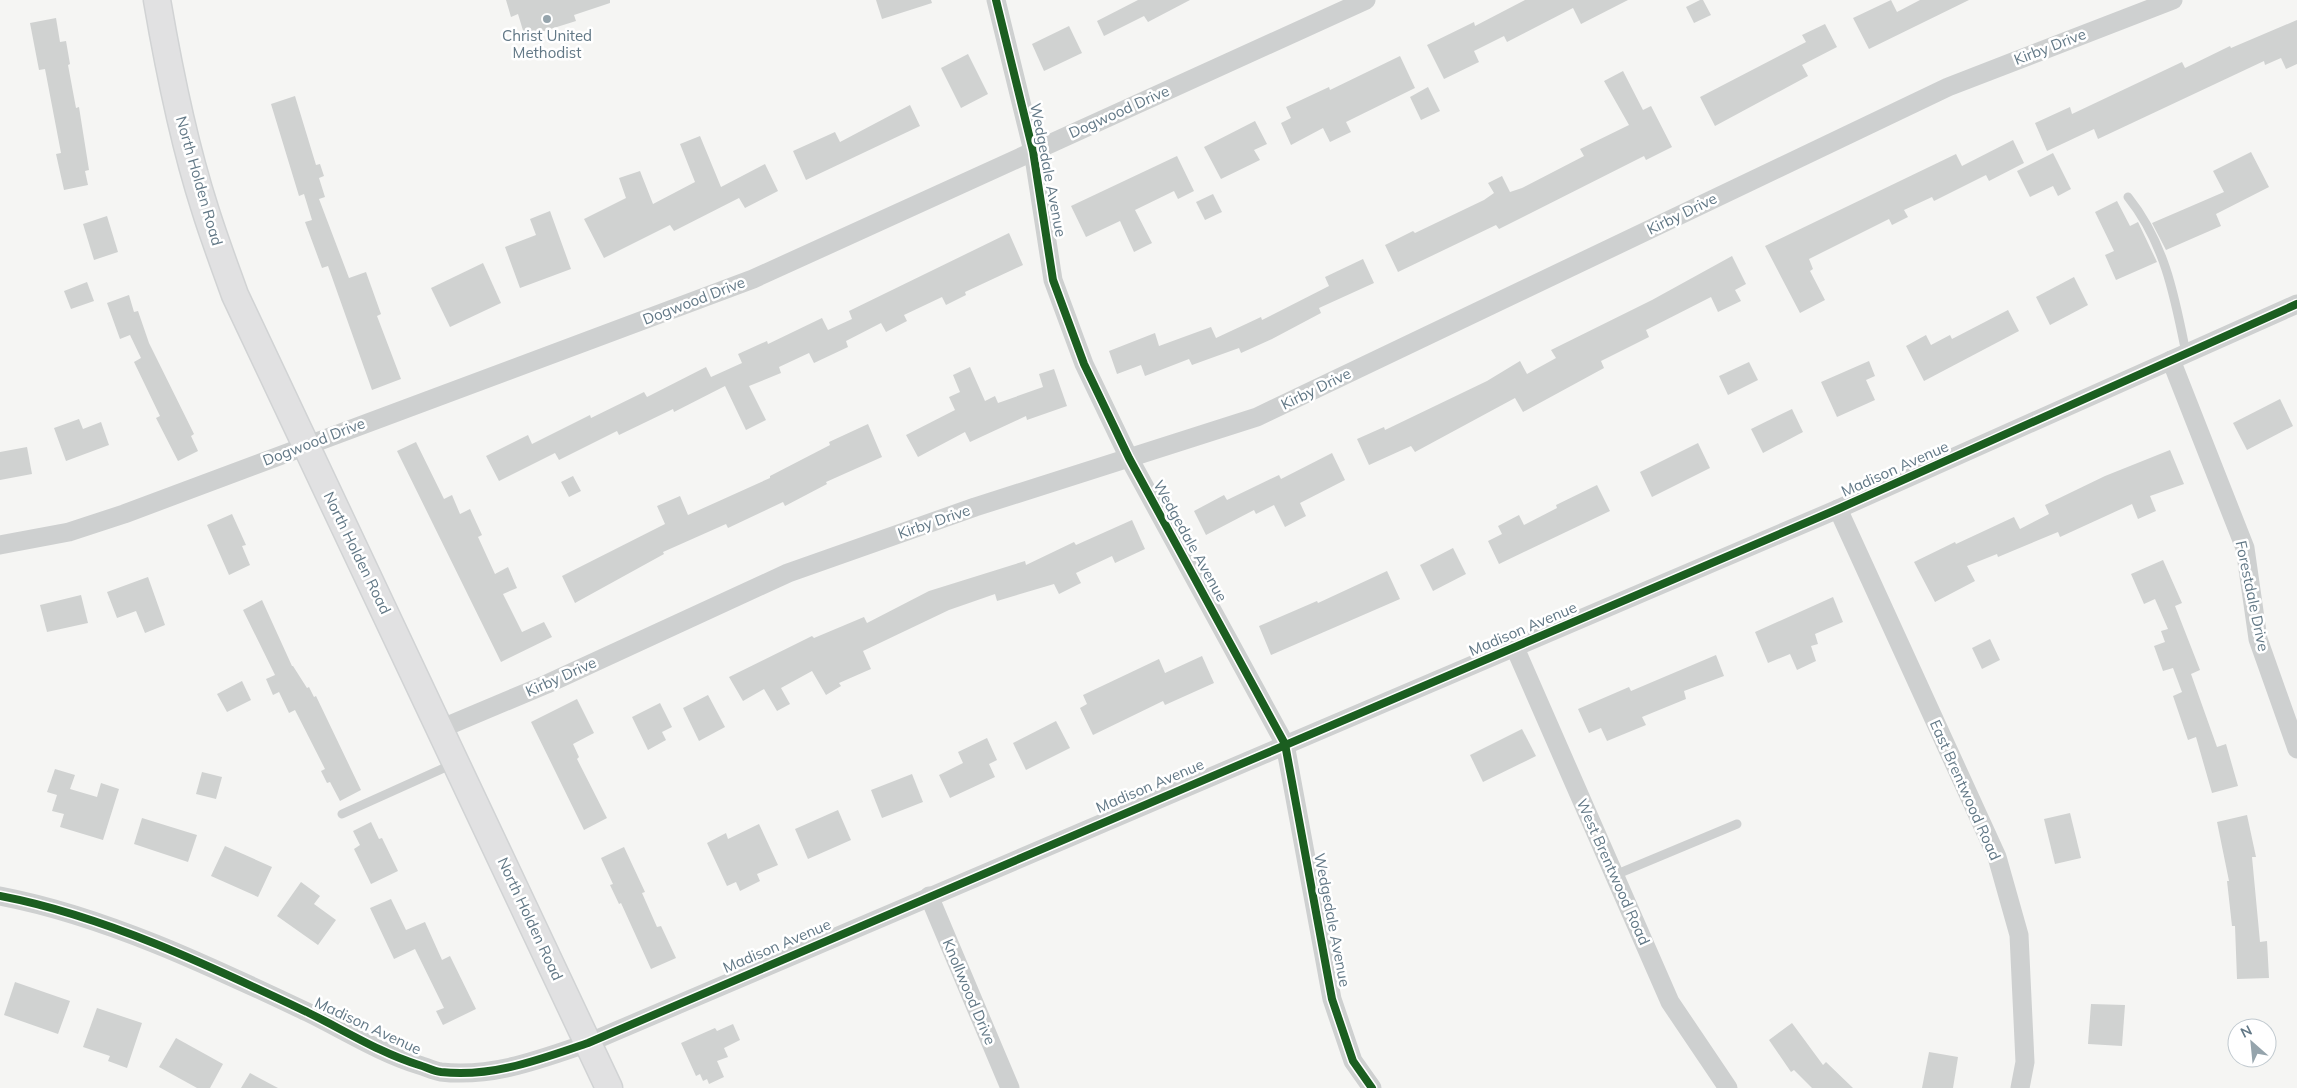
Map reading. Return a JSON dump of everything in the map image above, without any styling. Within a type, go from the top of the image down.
[{"type":"main road","name":"North Holden Road","points":[[157,0],[175,98],[204,208],[235,295],[609,1088]]},
{"type":"street","name":"Wedgedale Avenue","points":[[996,0],[1034,151],[1053,280],[1084,364],[1129,458],[1285,744],[1332,999],[1353,1061],[1372,1088]]},
{"type":"street","name":"Dogwood Drive","points":[[0,545],[69,532],[124,514],[753,279],[1366,0]]},
{"type":"street","name":"Kirby Drive","points":[[440,729],[547,684],[788,573],[974,507],[1257,417],[1948,87],[2173,0]]},
{"type":"street","name":"Madison Avenue","points":[[0,896],[28,901],[122,931],[240,980],[401,1060],[440,1072],[482,1071],[520,1066],[588,1042],[1285,744],[1515,648],[1838,509],[2297,304]]},
{"type":"street","name":"Forestdale Drive","points":[[2179,357],[2245,548],[2258,639],[2297,749]]},
{"type":"street","name":"East Brentwood Road","points":[[1838,509],[1997,857],[2019,935],[2026,1062],[2020,1088]]},
{"type":"street","name":"West Brentwood Road","points":[[1515,648],[1670,1002],[1728,1088]]},
{"type":"street","name":"Knollwood Drive","points":[[929,896],[1010,1088]]},
{"type":"lane","points":[[2128,197],[2144,216],[2164,259],[2179,357]]},
{"type":"lane","points":[[342,814],[456,762]]},
{"type":"lane","points":[[1614,875],[1737,824]]},
{"type":"building","name":"Christ United Methodist","points":[[506,0],[610,0],[610,3],[574,15],[576,21],[525,37],[518,14],[511,17]]},
{"type":"building","points":[[876,0],[931,0],[932,3],[882,19]]},
{"type":"building","points":[[1138,0],[1190,0],[1148,22],[1144,16],[1104,36],[1097,21]]},
{"type":"building","points":[[1525,0],[1628,0],[1581,24],[1573,8],[1507,42],[1504,36],[1474,51],[1479,62],[1444,79],[1427,45],[1474,22],[1475,26]]},
{"type":"building","points":[[1703,0],[1711,15],[1694,23],[1686,7]]},
{"type":"building","points":[[1891,0],[1897,12],[1920,0],[1969,0],[1869,49],[1853,18]]},
{"type":"building","points":[[56,18],[60,42],[66,41],[70,64],[68,65],[76,108],[79,107],[89,170],[85,171],[88,185],[64,190],[56,154],[61,153],[45,69],[39,70],[30,23]]},
{"type":"building","points":[[2297,20],[2297,64],[2286,69],[2281,58],[2265,65],[2264,61],[2098,139],[2094,129],[2047,151],[2035,123],[2070,107],[2072,114],[2182,62],[2185,68],[2230,46],[2231,48]]},
{"type":"building","points":[[1825,24],[1837,47],[1802,65],[1808,76],[1715,126],[1700,97],[1806,42],[1802,35]]},
{"type":"building","points":[[1069,26],[1082,53],[1044,71],[1032,44]]},
{"type":"building","points":[[968,54],[988,94],[961,108],[941,68]]},
{"type":"building","points":[[1400,56],[1415,88],[1346,122],[1351,132],[1330,142],[1323,128],[1291,145],[1281,123],[1291,118],[1286,107],[1329,87],[1330,90]]},
{"type":"building","points":[[1623,71],[1643,110],[1651,106],[1672,147],[1646,160],[1644,156],[1499,229],[1496,225],[1398,272],[1385,245],[1484,200],[1494,193],[1488,183],[1502,176],[1510,192],[1522,188],[1584,156],[1580,149],[1629,125],[1604,81]]},
{"type":"building","points":[[1428,87],[1440,111],[1421,120],[1410,97]]},
{"type":"building","points":[[295,96],[316,165],[320,164],[324,176],[319,178],[325,197],[319,199],[349,278],[366,272],[381,314],[377,316],[401,379],[372,390],[328,266],[322,268],[305,222],[312,220],[304,194],[299,196],[271,104]]},
{"type":"building","points":[[910,105],[920,126],[806,180],[793,151],[835,132],[840,142]]},
{"type":"building","points":[[1255,121],[1267,144],[1254,150],[1260,160],[1221,179],[1204,147]]},
{"type":"building","points":[[700,136],[721,187],[765,164],[778,191],[745,208],[739,198],[674,231],[670,225],[604,258],[584,219],[626,198],[619,178],[640,171],[653,204],[695,182],[680,144]]},
{"type":"building","points":[[2013,140],[2024,163],[1989,181],[1986,175],[1934,201],[1932,197],[1904,210],[1908,217],[1892,225],[1889,219],[1809,259],[1813,269],[1810,271],[1825,300],[1800,313],[1765,246],[1956,154],[1962,166]]},
{"type":"building","points":[[2251,152],[2269,187],[2216,214],[2221,226],[2166,250],[2152,223],[2224,192],[2213,171]]},
{"type":"building","points":[[2053,153],[2071,189],[2058,196],[2053,186],[2030,197],[2017,171]]},
{"type":"building","points":[[1177,156],[1194,191],[1178,199],[1174,191],[1135,210],[1152,243],[1134,252],[1120,221],[1086,237],[1071,206]]},
{"type":"building","points":[[1213,194],[1222,212],[1205,220],[1196,202]]},
{"type":"building","points":[[2117,201],[2130,226],[2138,222],[2157,262],[2116,280],[2105,255],[2114,251],[2095,212]]},
{"type":"building","points":[[550,211],[571,269],[520,288],[505,247],[536,235],[530,219]]},
{"type":"building","points":[[107,216],[118,252],[94,260],[83,224]]},
{"type":"building","points":[[1009,233],[1023,265],[965,292],[966,295],[946,305],[942,297],[904,315],[907,321],[886,332],[881,323],[846,341],[848,347],[814,363],[809,353],[779,367],[781,373],[749,386],[766,420],[746,430],[725,386],[674,412],[673,409],[619,435],[617,431],[559,460],[555,453],[499,481],[486,456],[528,435],[532,444],[590,415],[591,418],[644,392],[647,397],[706,367],[711,377],[742,363],[738,354],[767,341],[768,344],[822,318],[828,330],[852,319],[849,311]]},
{"type":"building","points":[[1732,256],[1746,284],[1735,290],[1741,301],[1718,312],[1711,297],[1646,330],[1649,337],[1601,361],[1604,368],[1523,412],[1515,398],[1415,452],[1411,446],[1369,465],[1357,439],[1384,427],[1385,430],[1487,381],[1520,361],[1527,374],[1556,358],[1551,350],[1652,300]]},
{"type":"building","points":[[1363,259],[1374,283],[1319,308],[1321,313],[1272,339],[1241,353],[1239,348],[1192,365],[1189,359],[1145,376],[1141,365],[1117,374],[1109,351],[1155,333],[1159,346],[1211,327],[1216,338],[1261,317],[1262,320],[1329,286],[1325,277]]},
{"type":"building","points":[[483,263],[501,303],[450,327],[431,288]]},
{"type":"building","points":[[2074,277],[2088,305],[2050,325],[2036,297]]},
{"type":"building","points":[[87,282],[94,301],[71,309],[64,291]]},
{"type":"building","points":[[129,295],[134,312],[138,311],[149,343],[194,434],[191,436],[198,451],[178,461],[156,418],[160,416],[134,362],[141,358],[130,335],[120,339],[107,303]]},
{"type":"building","points":[[2008,310],[2019,331],[1924,381],[1906,346],[1926,335],[1931,345],[1950,335],[1952,339]]},
{"type":"building","points":[[1869,361],[1875,376],[1866,380],[1875,400],[1837,417],[1821,382]]},
{"type":"building","points":[[1749,362],[1758,380],[1728,395],[1719,376]]},
{"type":"building","points":[[970,367],[985,401],[995,396],[998,403],[1043,387],[1039,374],[1054,369],[1067,406],[1027,420],[1026,416],[970,442],[965,432],[918,457],[906,435],[955,410],[949,397],[960,392],[953,375]]},
{"type":"building","points":[[2280,399],[2293,426],[2247,450],[2233,423]]},
{"type":"building","points":[[1792,409],[1803,432],[1763,453],[1751,429]]},
{"type":"building","points":[[79,419],[83,429],[101,422],[109,445],[66,461],[54,428]]},
{"type":"building","points":[[868,424],[882,457],[826,482],[827,484],[785,506],[783,502],[728,528],[726,524],[663,552],[664,554],[575,603],[562,576],[665,524],[657,506],[680,496],[688,515],[770,478],[770,476],[830,445],[829,442]]},
{"type":"building","points":[[416,442],[444,499],[452,495],[460,514],[470,509],[482,535],[478,537],[495,574],[508,567],[517,588],[503,594],[522,632],[544,622],[552,637],[501,662],[397,451]]},
{"type":"building","points":[[1698,443],[1710,468],[1652,497],[1640,472]]},
{"type":"building","points":[[27,447],[32,474],[0,480],[0,452]]},
{"type":"building","points":[[2170,450],[2184,484],[2150,496],[2156,511],[2138,519],[2132,504],[2060,537],[2058,532],[1998,557],[1997,554],[1967,566],[1975,581],[1935,602],[1914,562],[2014,517],[2020,529],[2049,514],[2045,505],[2105,476]]},
{"type":"building","points":[[1332,453],[1345,480],[1300,503],[1306,516],[1285,527],[1274,505],[1256,514],[1254,510],[1206,535],[1194,511],[1224,495],[1227,500],[1279,475],[1281,479]]},
{"type":"building","points":[[573,476],[581,491],[569,497],[561,482]]},
{"type":"building","points":[[1597,485],[1610,511],[1499,564],[1488,541],[1502,534],[1498,526],[1519,515],[1524,525],[1557,508],[1556,505]]},
{"type":"building","points":[[232,514],[246,545],[242,546],[250,565],[229,575],[207,525]]},
{"type":"building","points":[[1132,520],[1145,549],[1115,563],[1112,556],[1076,573],[1081,583],[1059,594],[1054,584],[997,601],[995,594],[949,610],[863,651],[871,669],[839,683],[841,686],[826,695],[812,671],[781,688],[790,704],[777,711],[764,689],[743,701],[729,677],[812,636],[814,638],[864,617],[867,623],[929,591],[1025,561],[1026,565],[1074,542],[1076,545]]},
{"type":"building","points":[[1453,548],[1466,574],[1433,591],[1420,565]]},
{"type":"building","points":[[2163,560],[2182,603],[2175,606],[2200,670],[2191,674],[2217,747],[2226,744],[2238,786],[2212,793],[2196,737],[2188,740],[2173,696],[2182,692],[2173,668],[2163,671],[2154,646],[2165,642],[2161,631],[2168,629],[2155,599],[2144,604],[2131,574]]},
{"type":"building","points":[[1387,571],[1400,599],[1271,655],[1259,626],[1317,601],[1318,603]]},
{"type":"building","points":[[148,577],[165,625],[145,633],[136,611],[117,618],[107,592]]},
{"type":"building","points":[[81,595],[88,623],[47,632],[40,605]]},
{"type":"building","points":[[1833,597],[1843,622],[1815,634],[1818,644],[1811,646],[1816,661],[1797,670],[1790,654],[1768,663],[1755,632]]},
{"type":"building","points":[[262,600],[292,666],[307,688],[309,687],[314,697],[316,696],[361,790],[340,801],[330,782],[327,783],[321,771],[325,769],[295,710],[289,713],[279,692],[273,695],[266,679],[275,675],[243,610]]},
{"type":"building","points":[[1990,639],[2000,660],[1982,669],[1972,648]]},
{"type":"building","points":[[1716,655],[1724,676],[1684,691],[1686,699],[1642,717],[1646,725],[1607,741],[1601,728],[1589,733],[1578,709],[1629,687],[1631,691]]},
{"type":"building","points":[[1202,656],[1214,683],[1165,705],[1163,701],[1093,735],[1080,708],[1087,704],[1083,695],[1159,659],[1165,673]]},
{"type":"building","points":[[242,681],[251,700],[227,712],[217,694]]},
{"type":"building","points":[[708,695],[725,727],[699,741],[683,708]]},
{"type":"building","points":[[577,699],[594,733],[573,744],[579,757],[577,759],[607,818],[584,830],[531,722]]},
{"type":"building","points":[[660,703],[672,727],[662,732],[666,740],[648,750],[632,717]]},
{"type":"building","points":[[1056,721],[1070,748],[1026,770],[1013,743]]},
{"type":"building","points":[[1522,729],[1536,756],[1483,782],[1470,755]]},
{"type":"building","points":[[987,738],[997,760],[989,764],[995,777],[950,798],[939,775],[963,763],[958,752]]},
{"type":"building","points":[[55,769],[75,775],[70,789],[97,797],[101,783],[119,789],[103,840],[60,827],[64,814],[52,811],[57,795],[47,792]]},
{"type":"building","points":[[202,772],[222,777],[216,799],[196,794]]},
{"type":"building","points":[[912,774],[923,802],[882,818],[871,790]]},
{"type":"building","points":[[838,810],[851,840],[808,859],[795,829]]},
{"type":"building","points":[[2070,813],[2081,858],[2055,864],[2044,819]]},
{"type":"building","points":[[2247,815],[2256,857],[2252,857],[2260,942],[2267,941],[2269,978],[2237,979],[2235,926],[2232,926],[2227,881],[2229,881],[2217,822]]},
{"type":"building","points":[[142,818],[197,835],[188,862],[134,844]]},
{"type":"building","points":[[371,822],[379,839],[382,838],[398,871],[371,884],[354,849],[360,845],[353,831]]},
{"type":"building","points":[[759,824],[778,865],[757,874],[760,881],[740,891],[736,882],[727,886],[707,843],[726,833],[728,839]]},
{"type":"building","points":[[225,846],[272,867],[258,897],[211,876]]},
{"type":"building","points":[[624,847],[645,892],[642,893],[657,927],[661,926],[676,958],[651,969],[621,903],[619,904],[610,885],[613,884],[601,858]]},
{"type":"building","points":[[301,882],[320,896],[314,904],[336,920],[318,945],[277,916]]},
{"type":"building","points":[[391,899],[406,930],[425,922],[442,960],[450,956],[476,1009],[443,1025],[436,1011],[444,1008],[415,949],[394,959],[370,908]]},
{"type":"building","points":[[15,982],[70,1001],[58,1034],[4,1015]]},
{"type":"building","points":[[2091,1004],[2125,1005],[2122,1046],[2088,1044]]},
{"type":"building","points":[[97,1008],[142,1023],[127,1068],[108,1061],[110,1056],[83,1047]]},
{"type":"building","points":[[1792,1023],[1823,1065],[1826,1062],[1853,1088],[1812,1088],[1794,1070],[1791,1072],[1769,1040]]},
{"type":"building","points":[[733,1024],[740,1040],[724,1048],[728,1057],[717,1061],[724,1077],[709,1084],[707,1079],[703,1081],[700,1074],[696,1076],[681,1043],[715,1028],[717,1031]]},
{"type":"building","points":[[176,1038],[223,1064],[210,1088],[197,1088],[159,1067]]},
{"type":"building","points":[[1929,1052],[1958,1057],[1953,1088],[1922,1088]]},
{"type":"building","points":[[250,1073],[278,1088],[241,1088]]},
{"type":"cycle path","points":[[996,0],[1033,151],[1053,280],[1084,364],[1129,458],[1285,744],[1332,999],[1353,1061],[1372,1088]]},
{"type":"cycle path","points":[[0,896],[79,916],[156,944],[307,1012],[390,1054],[433,1070],[460,1073],[498,1070],[516,1066],[588,1043],[1838,509],[2297,304]]},
{"type":"place","name":"Christ United Methodist","points":[[547,19]]}]
